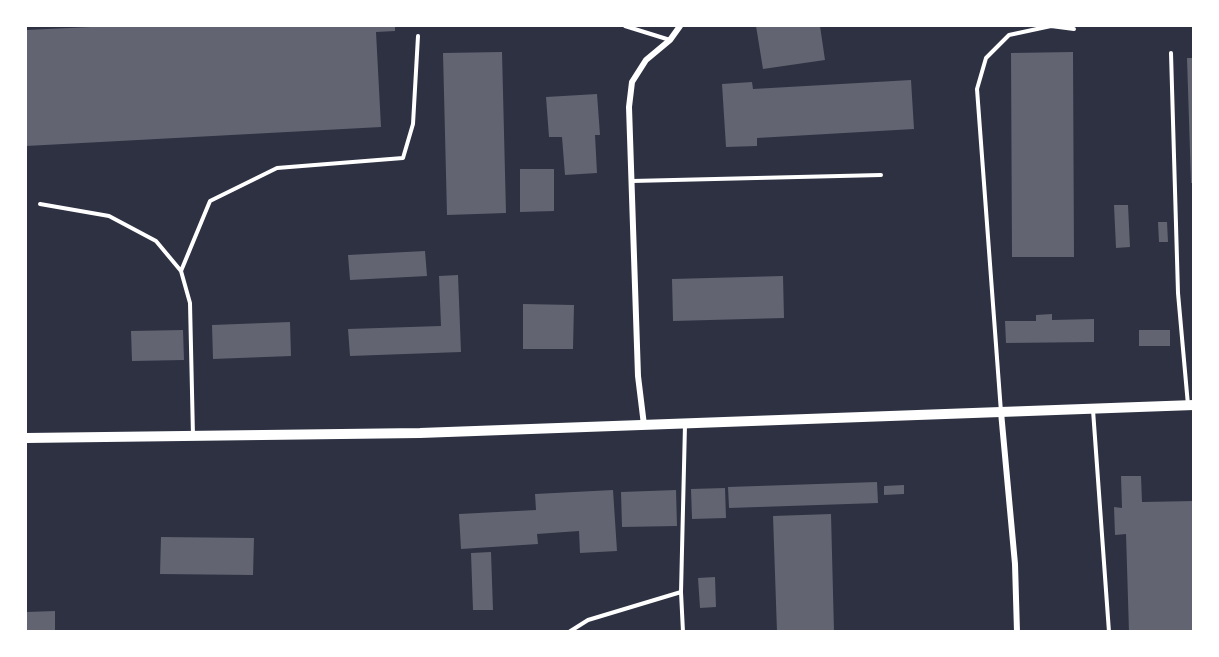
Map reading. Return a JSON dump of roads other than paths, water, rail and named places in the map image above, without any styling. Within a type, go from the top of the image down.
[{"type":"main road","points":[[26,438],[420,433],[1191,405]]},
{"type":"street","points":[[644,425],[638,376],[629,107],[632,82],[646,60],[670,40],[681,26]]},
{"type":"street","points":[[1001,412],[1014,564],[1017,632]]},
{"type":"lane","points":[[625,26],[670,40]]},
{"type":"lane","points":[[1001,412],[977,89],[986,58],[1009,35],[1051,26],[1074,29]]},
{"type":"lane","points":[[181,271],[210,201],[277,168],[403,158],[413,124],[418,36]]},
{"type":"lane","points":[[1171,53],[1178,293],[1191,405]]},
{"type":"lane","points":[[632,181],[881,175]]},
{"type":"lane","points":[[40,204],[109,216],[156,241],[181,271],[190,303],[193,436]]},
{"type":"lane","points":[[1093,410],[1109,632]]},
{"type":"lane","points":[[682,632],[685,424]]},
{"type":"lane","points":[[569,632],[588,620],[681,592]]}]
